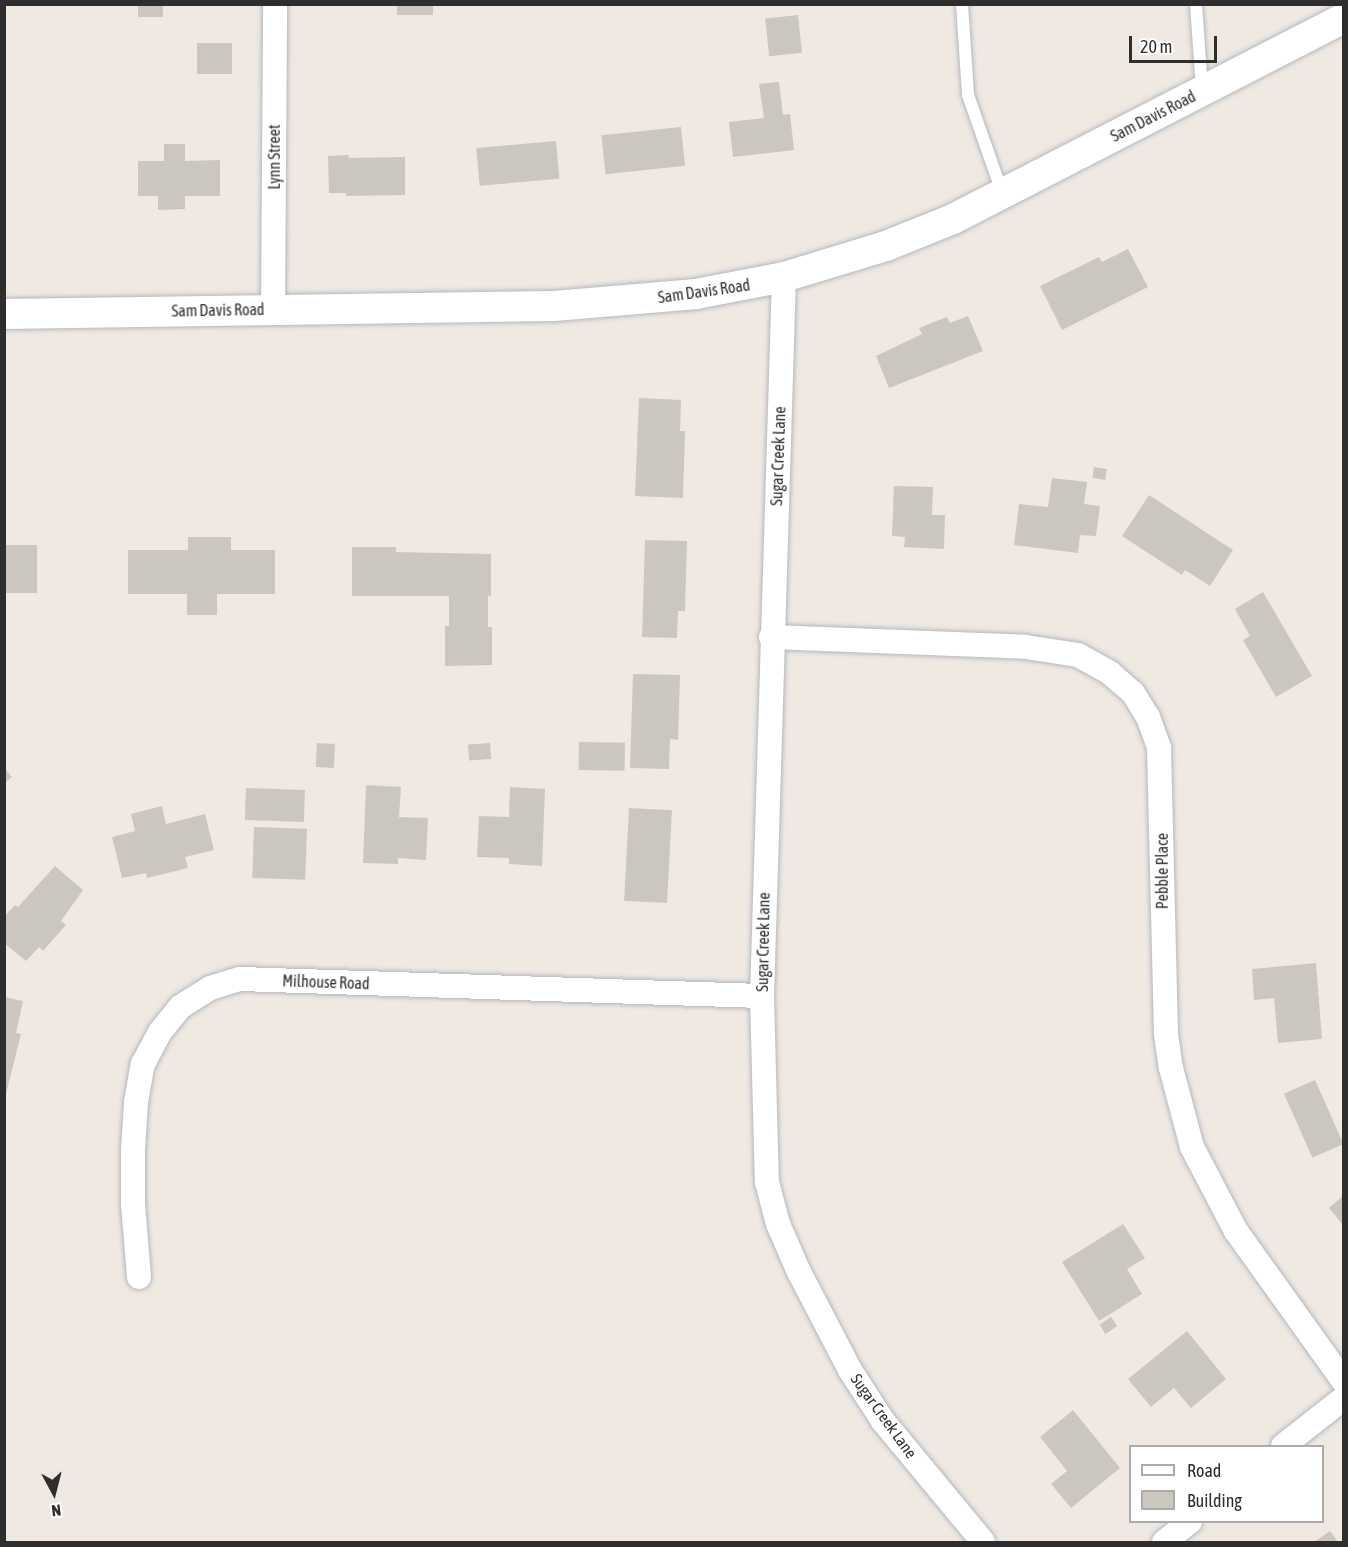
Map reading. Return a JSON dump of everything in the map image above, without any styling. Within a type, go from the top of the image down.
[{"type":"street","name":"Lynn Street","points":[[273,309],[275,4]]},
{"type":"street","name":"Sam Davis Road","points":[[4,314],[554,306],[696,294],[784,278],[886,246],[953,219],[1344,18]]},
{"type":"street","name":"Sugar Creek Lane","points":[[784,278],[771,638],[762,996],[767,1182],[778,1224],[820,1314],[850,1370],[883,1421],[982,1542]]},
{"type":"street","name":"Pebble Place","points":[[771,638],[1026,647],[1078,655],[1110,673],[1133,693],[1148,717],[1159,748],[1166,1034],[1174,1085],[1192,1147],[1236,1231],[1344,1382]]},
{"type":"street","name":"Milhouse Road","points":[[139,1277],[133,1150],[136,1102],[144,1064],[160,1032],[180,1006],[210,988],[240,979],[762,996]]},
{"type":"street","points":[[1284,1445],[1344,1398]]},
{"type":"street","points":[[1164,1542],[1188,1523]]},
{"type":"lane","points":[[962,4],[968,95],[1002,194]]},
{"type":"lane","points":[[1196,4],[1202,91]]},
{"type":"building","points":[[138,4],[163,4],[163,17],[138,17]]},
{"type":"building","points":[[397,4],[433,4],[433,15],[397,15]]},
{"type":"building","points":[[798,15],[802,53],[769,56],[765,18]]},
{"type":"building","points":[[197,43],[232,43],[232,74],[197,74]]},
{"type":"building","points":[[779,82],[783,115],[790,114],[794,150],[733,157],[729,122],[764,118],[759,84]]},
{"type":"building","points":[[681,127],[685,166],[606,174],[601,135]]},
{"type":"building","points":[[556,141],[559,179],[480,186],[476,148]]},
{"type":"building","points":[[164,144],[185,144],[185,161],[220,160],[220,196],[185,196],[185,209],[158,210],[158,196],[138,196],[138,161],[164,161]]},
{"type":"building","points":[[349,155],[348,158],[405,157],[405,195],[346,196],[346,193],[329,193],[328,156]]},
{"type":"building","points":[[1128,249],[1148,287],[1062,330],[1040,286],[1099,257],[1102,262]]},
{"type":"building","points":[[968,316],[983,351],[889,388],[876,356],[922,334],[919,328],[947,317],[950,323]]},
{"type":"building","points":[[639,398],[681,400],[680,431],[685,431],[683,498],[635,496]]},
{"type":"building","points":[[1094,467],[1107,469],[1105,480],[1092,478]]},
{"type":"building","points":[[1052,478],[1087,482],[1084,504],[1100,506],[1096,536],[1080,535],[1078,553],[1014,545],[1019,504],[1048,507]]},
{"type":"building","points":[[894,486],[933,487],[932,515],[945,515],[944,549],[904,547],[905,537],[892,536]]},
{"type":"building","points":[[1149,495],[1233,550],[1210,586],[1185,570],[1182,575],[1122,536]]},
{"type":"building","points":[[188,537],[231,537],[231,550],[275,550],[275,594],[217,594],[217,615],[187,615],[187,594],[128,594],[128,550],[188,550]]},
{"type":"building","points":[[645,540],[687,541],[685,611],[678,611],[677,638],[642,637]]},
{"type":"building","points":[[4,545],[37,545],[37,593],[4,593]]},
{"type":"building","points":[[352,547],[396,547],[396,552],[491,554],[488,627],[492,627],[492,665],[445,666],[445,626],[449,626],[449,596],[352,596]]},
{"type":"building","points":[[1263,592],[1312,676],[1276,697],[1243,640],[1250,636],[1235,609]]},
{"type":"building","points":[[633,674],[680,675],[678,740],[670,739],[669,769],[630,768]]},
{"type":"building","points":[[579,742],[625,743],[625,771],[579,770]]},
{"type":"building","points":[[317,743],[335,744],[334,768],[316,767]]},
{"type":"building","points":[[490,743],[491,759],[469,760],[468,745]]},
{"type":"building","points":[[4,768],[12,777],[4,783]]},
{"type":"building","points":[[366,785],[401,787],[399,817],[428,818],[426,860],[398,858],[398,864],[363,863]]},
{"type":"building","points":[[510,787],[545,789],[542,866],[509,864],[509,858],[477,857],[479,816],[509,817]]},
{"type":"building","points":[[246,788],[305,790],[304,822],[245,820]]},
{"type":"building","points":[[162,806],[166,824],[205,814],[214,850],[185,857],[188,868],[147,878],[146,873],[122,878],[112,837],[135,831],[131,814]]},
{"type":"building","points":[[629,808],[672,810],[667,903],[624,901]]},
{"type":"building","points":[[254,827],[307,829],[305,880],[252,878]]},
{"type":"building","points":[[55,866],[83,890],[61,921],[66,925],[43,951],[39,947],[26,961],[4,943],[4,917],[15,905],[18,907]]},
{"type":"building","points":[[1316,963],[1322,1039],[1278,1043],[1274,998],[1254,1000],[1252,969]]},
{"type":"building","points":[[4,997],[23,1001],[16,1033],[21,1034],[5,1098]]},
{"type":"building","points":[[1315,1080],[1343,1144],[1312,1158],[1284,1094]]},
{"type":"building","points":[[1344,1195],[1344,1226],[1329,1208]]},
{"type":"building","points":[[1123,1224],[1145,1258],[1127,1269],[1142,1294],[1099,1321],[1062,1262]]},
{"type":"building","points":[[1111,1317],[1117,1326],[1106,1334],[1099,1325]]},
{"type":"building","points":[[1187,1331],[1226,1379],[1191,1408],[1174,1388],[1151,1407],[1128,1379]]},
{"type":"building","points":[[1073,1410],[1120,1468],[1071,1508],[1051,1484],[1067,1471],[1040,1437]]},
{"type":"building","points":[[1330,1531],[1338,1542],[1314,1542]]}]
